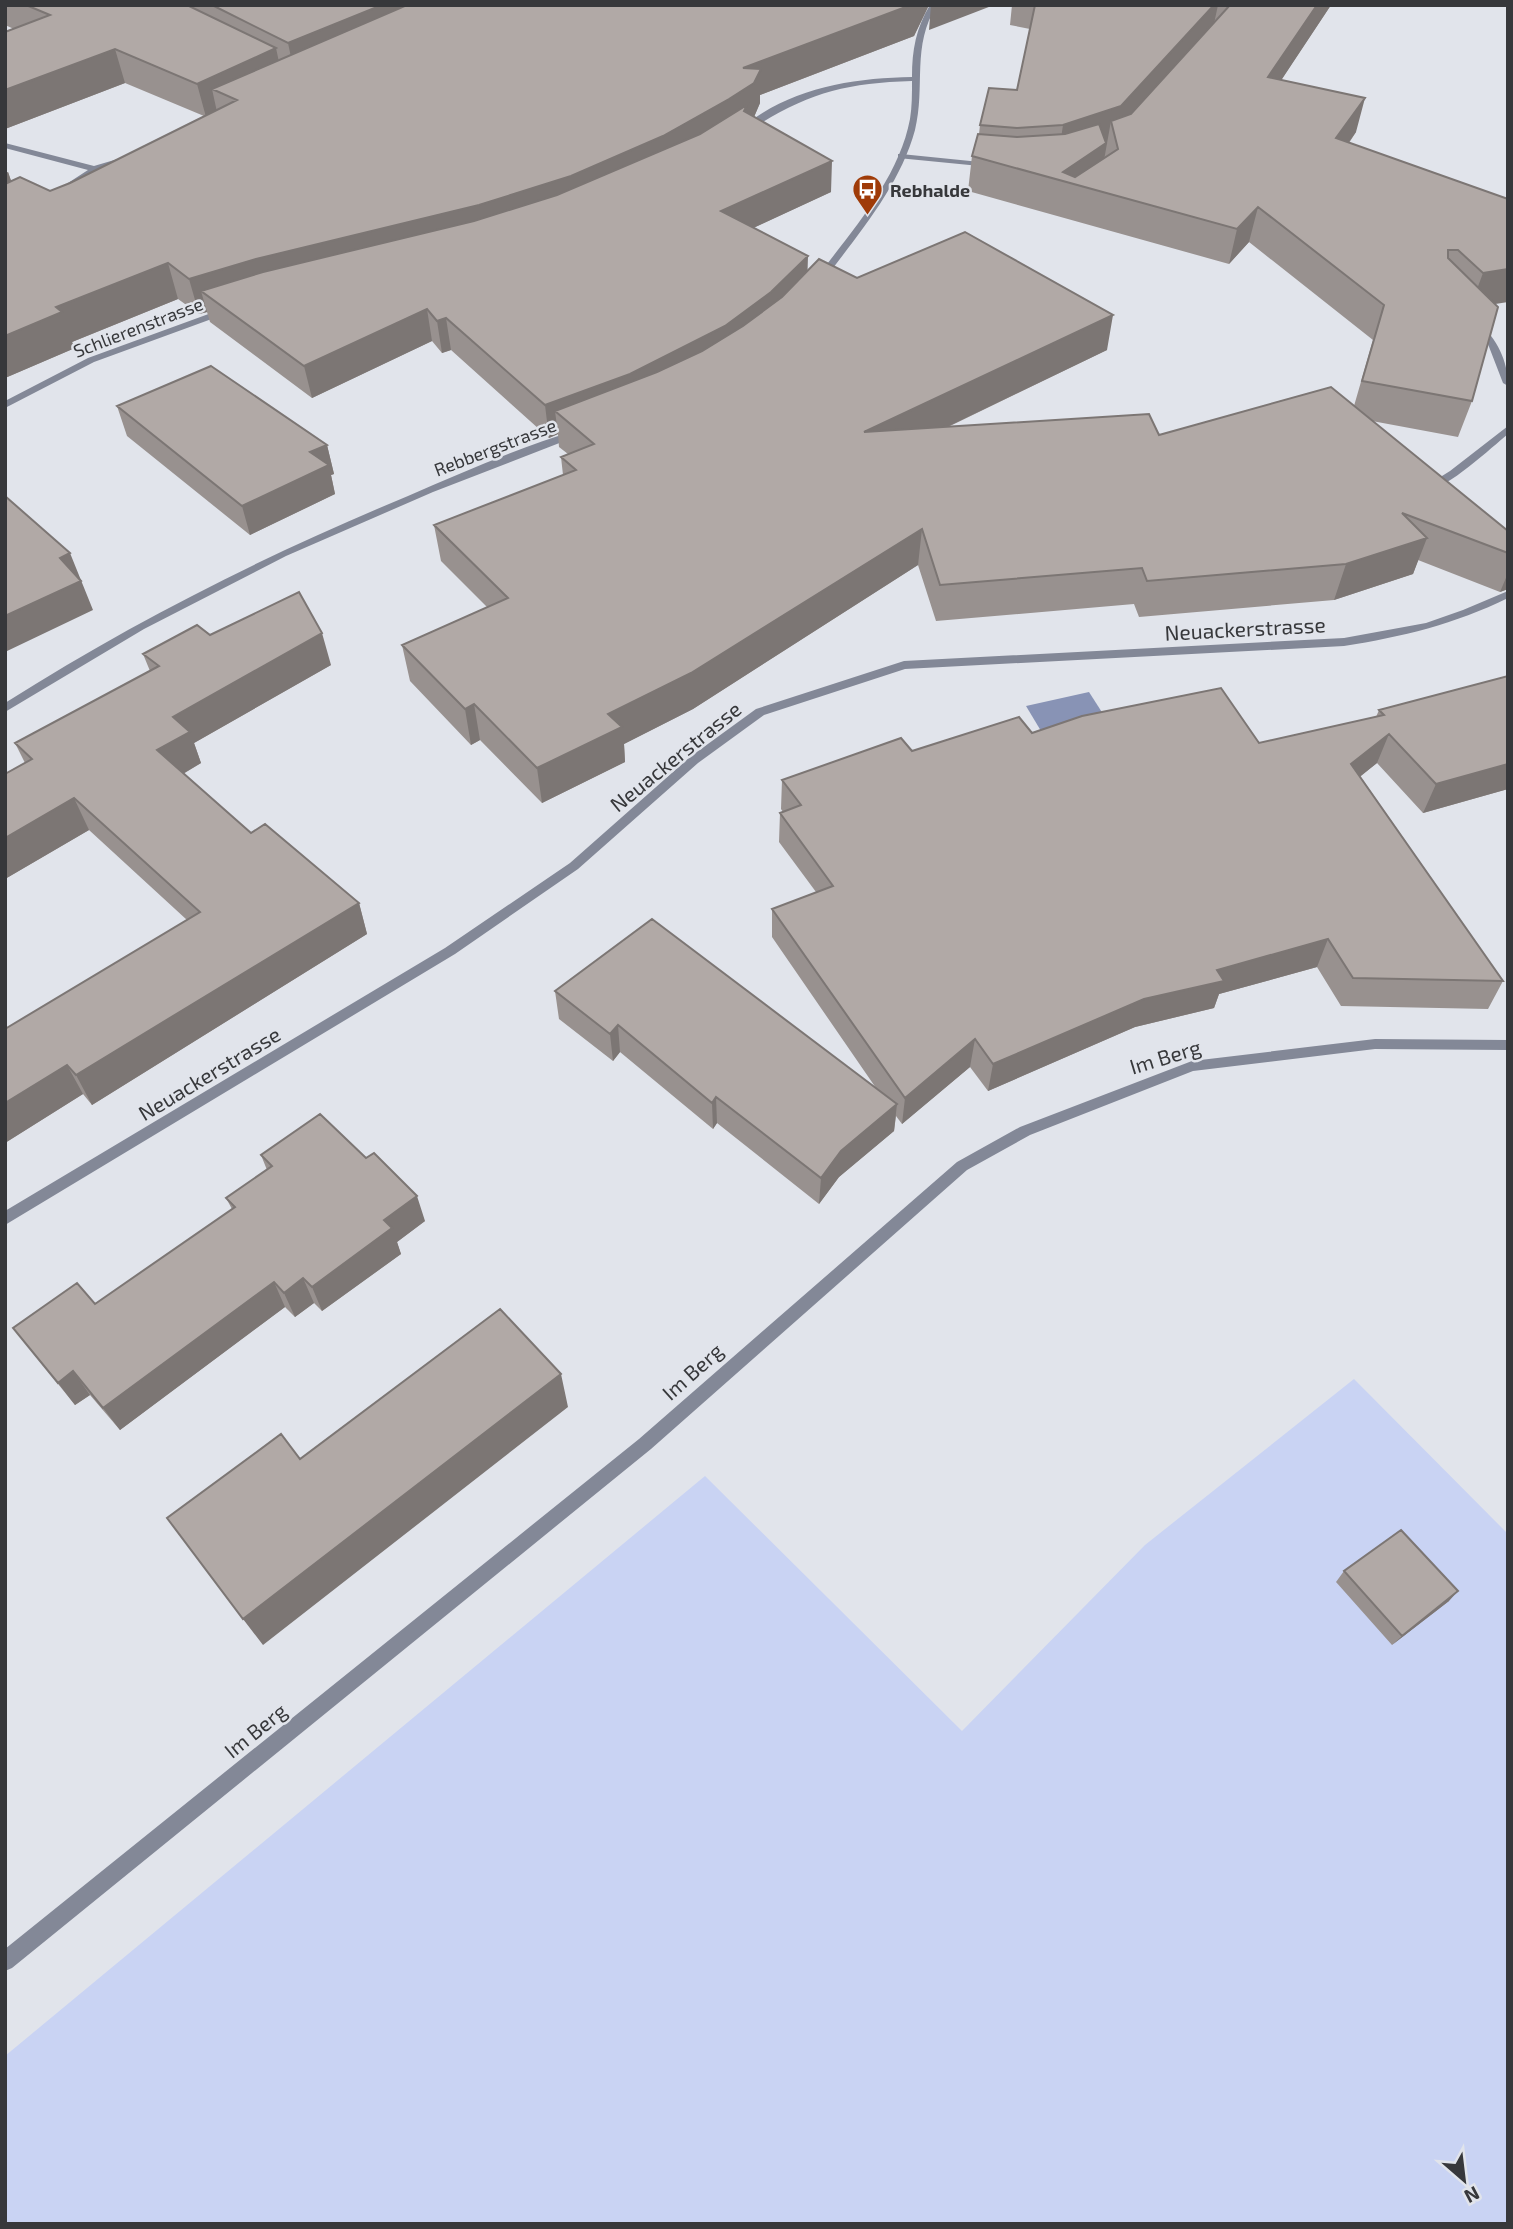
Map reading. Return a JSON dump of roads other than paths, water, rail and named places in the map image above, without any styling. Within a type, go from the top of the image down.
[{"type":"street","points":[[813,289],[867,216],[901,156],[916,116],[919,32],[934,5]]},
{"type":"street","points":[[734,136],[783,104],[824,88],[847,82],[916,79]]},
{"type":"street","points":[[5,145],[94,169]]},
{"type":"street","points":[[64,191],[94,169],[134,156]]},
{"type":"street","points":[[901,156],[1001,166]]},
{"type":"street","name":"Schlierenstrasse","points":[[5,405],[91,360],[238,307]]},
{"type":"street","points":[[1470,318],[1490,338],[1508,383]]},
{"type":"street","points":[[1428,488],[1454,473],[1508,429]]},
{"type":"street","name":"Rebbergstrasse","points":[[5,708],[52,676],[123,637],[356,520],[585,430]]},
{"type":"street","name":"Neuackerstrasse","points":[[5,1219],[450,951],[574,866],[694,760],[760,712],[904,665],[1344,642],[1422,629],[1465,617],[1508,594]]},
{"type":"street","name":"Im Berg","points":[[5,1961],[645,1444],[962,1166],[1025,1131],[1192,1066],[1375,1044],[1508,1045]]},
{"type":"place","name":"Rebhalde","points":[[867,217]]}]
